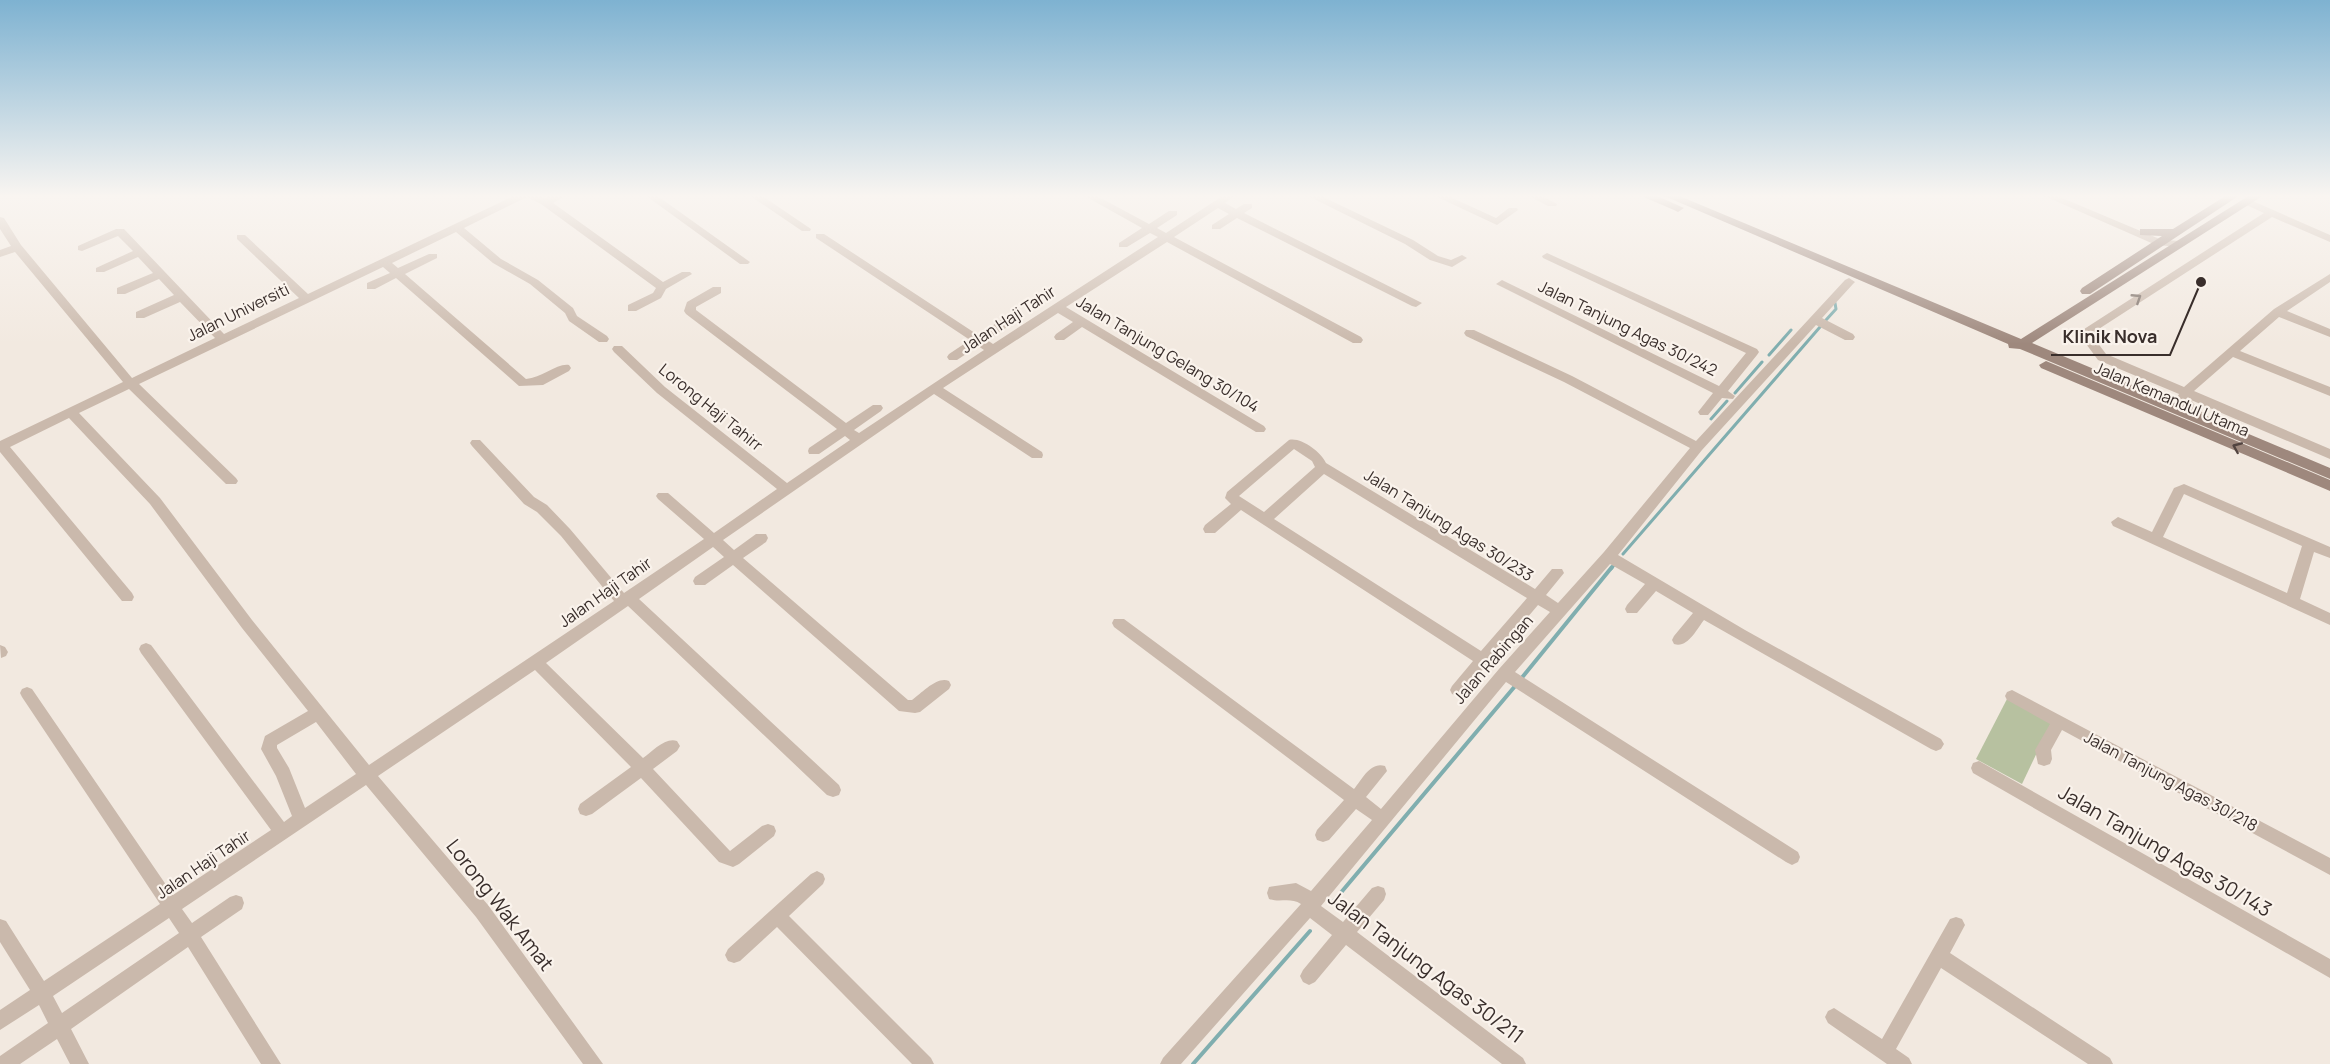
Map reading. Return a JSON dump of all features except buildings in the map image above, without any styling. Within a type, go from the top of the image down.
[{"type":"street","points":[[82,248],[89,245]]},
{"type":"street","points":[[132,245],[221,338]]},
{"type":"street","points":[[249,245],[305,298]]},
{"type":"street","name":"Jalan Universiti","points":[[1,446],[419,245]]},
{"type":"street","points":[[478,245],[497,261],[534,282],[569,311],[573,318],[603,339]]},
{"type":"street","points":[[604,245],[662,287]]},
{"type":"street","points":[[720,245],[744,262]]},
{"type":"street","points":[[832,245],[993,350]]},
{"type":"street","name":"Jalan Haji Tahir","points":[[0,1021],[536,662],[858,439],[1155,245]]},
{"type":"street","points":[[1181,245],[1357,340]]},
{"type":"street","points":[[1301,245],[1416,303]]},
{"type":"street","points":[[1413,245],[1441,261],[1452,264],[1462,258]]},
{"type":"street","points":[[1761,245],[1849,282],[1981,332],[2023,339],[2165,245]]},
{"type":"street","points":[[1781,245],[1981,332],[2047,366]]},
{"type":"street","points":[[2147,245],[2148,251]]},
{"type":"street","points":[[2023,339],[2148,251],[2165,245]]},
{"type":"street","points":[[2222,245],[2084,333],[2102,357],[2330,454]]},
{"type":"street","points":[[0,254],[17,247],[130,382],[231,482]]},
{"type":"street","points":[[100,270],[139,252]]},
{"type":"street","points":[[371,286],[433,256]]},
{"type":"street","points":[[1547,256],[1753,352],[1704,412]]},
{"type":"street","points":[[383,261],[523,383],[539,382],[564,368]]},
{"type":"street","points":[[121,291],[160,274]]},
{"type":"street","points":[[632,308],[657,295],[662,287],[686,274]]},
{"type":"street","points":[[2210,422],[2194,412],[2183,398],[2186,392],[2278,312],[2330,277]]},
{"type":"street","name":"Jalan Rabingan","points":[[1169,1064],[1311,904],[1381,819],[1514,680],[1559,610],[1609,556],[1698,447],[1849,282]]},
{"type":"street","name":"Jalan Tanjung Agas 30/242","points":[[1502,284],[1739,401]]},
{"type":"street","points":[[717,290],[691,305],[690,311],[858,439]]},
{"type":"street","points":[[140,315],[183,296]]},
{"type":"street","name":"Jalan Tanjung Gelang 30/104","points":[[1059,308],[1260,429]]},
{"type":"street","points":[[2278,312],[2330,333]]},
{"type":"street","points":[[1814,320],[1849,337]]},
{"type":"street","points":[[953,357],[1008,321]]},
{"type":"street","points":[[1060,336],[1081,322]]},
{"type":"street","points":[[1470,333],[1568,379],[1698,447]]},
{"type":"street","name":"Jalan Kemandul Utama","points":[[2023,339],[2064,362],[2330,474]]},
{"type":"street","name":"Jalan Kemandul Utama","points":[[2023,339],[2047,366],[2330,486]]},
{"type":"street","name":"Lorong Haji Tahirr","points":[[618,349],[661,390],[786,489]]},
{"type":"street","points":[[2231,352],[2330,392]]},
{"type":"street","points":[[934,388],[1037,455]]},
{"type":"street","points":[[814,451],[876,408]]},
{"type":"street","name":"Lorong Wak Amat","points":[[71,412],[154,501],[367,775],[482,911],[594,1064]]},
{"type":"street","points":[[476,443],[524,494],[528,502],[543,508],[625,599],[833,790]]},
{"type":"street","name":"Jalan Tanjung Agas 30/233","points":[[1240,503],[1232,498],[1233,495],[1293,443],[1317,458],[1322,466],[1559,610]]},
{"type":"street","points":[[1,446],[127,597]]},
{"type":"street","points":[[0,466],[14,460]]},
{"type":"street","points":[[1265,519],[1322,466]]},
{"type":"street","points":[[2155,539],[2179,491],[2184,489],[2330,553]]},
{"type":"street","points":[[663,496],[904,706],[915,707],[944,685]]},
{"type":"street","points":[[1210,529],[1240,503],[1483,660]]},
{"type":"street","points":[[2118,522],[2330,619]]},
{"type":"street","points":[[700,581],[761,538]]},
{"type":"street","points":[[2292,602],[2309,543]]},
{"type":"street","points":[[1609,556],[1702,612],[1936,744]]},
{"type":"street","points":[[1457,690],[1557,573]]},
{"type":"street","points":[[1632,609],[1655,583]]},
{"type":"street","points":[[1679,640],[1702,612]]},
{"type":"street","points":[[1119,623],[1381,819]]},
{"type":"street","points":[[146,649],[282,832]]},
{"type":"street","points":[[536,662],[641,767],[725,857],[733,859],[768,831]]},
{"type":"street","points":[[1514,680],[1792,857]]},
{"type":"street","points":[[27,693],[190,935],[272,1064]]},
{"type":"street","name":"Jalan Tanjung Agas 30/218","points":[[2012,696],[2330,867]]},
{"type":"street","points":[[301,818],[283,773],[269,749],[270,741],[318,713]]},
{"type":"street","points":[[2044,759],[2043,750],[2059,722]]},
{"type":"street","points":[[586,809],[672,746]]},
{"type":"street","name":"Jalan Tanjung Agas 30/143","points":[[1978,768],[2330,969]]},
{"type":"street","points":[[1323,835],[1379,771]]},
{"type":"street","points":[[734,955],[817,879]]},
{"type":"street","name":"Jalan Tanjung Agas 30/211","points":[[1275,893],[1296,891],[1347,934],[1517,1064]]},
{"type":"street","points":[[1309,976],[1347,934],[1378,894]]},
{"type":"street","points":[[6,1063],[236,903]]},
{"type":"street","points":[[778,917],[925,1064]]},
{"type":"street","points":[[1885,1051],[1956,925]]},
{"type":"street","points":[[0,927],[42,993],[80,1064]]},
{"type":"street","points":[[1939,956],[2104,1064]]},
{"type":"street","points":[[1834,1017],[1903,1064]]},
{"type":"green space","points":[[2007,699],[2051,723],[2022,784],[1976,759]]},
{"type":"waterway","points":[[1826,320],[1836,309],[1835,303]]},
{"type":"waterway","points":[[1623,554],[1820,327]]},
{"type":"waterway","points":[[1769,355],[1791,330]]},
{"type":"waterway","points":[[1735,393],[1762,362]]},
{"type":"waterway","points":[[1711,419],[1727,401]]},
{"type":"waterway","points":[[1611,569],[1614,565]]},
{"type":"waterway","points":[[1520,680],[1612,567]]},
{"type":"waterway","points":[[1333,902],[1516,685]]},
{"type":"waterway","points":[[1193,1064],[1310,931]]},
{"type":"place","name":"Klinik Nova","points":[[2201,282]]}]
